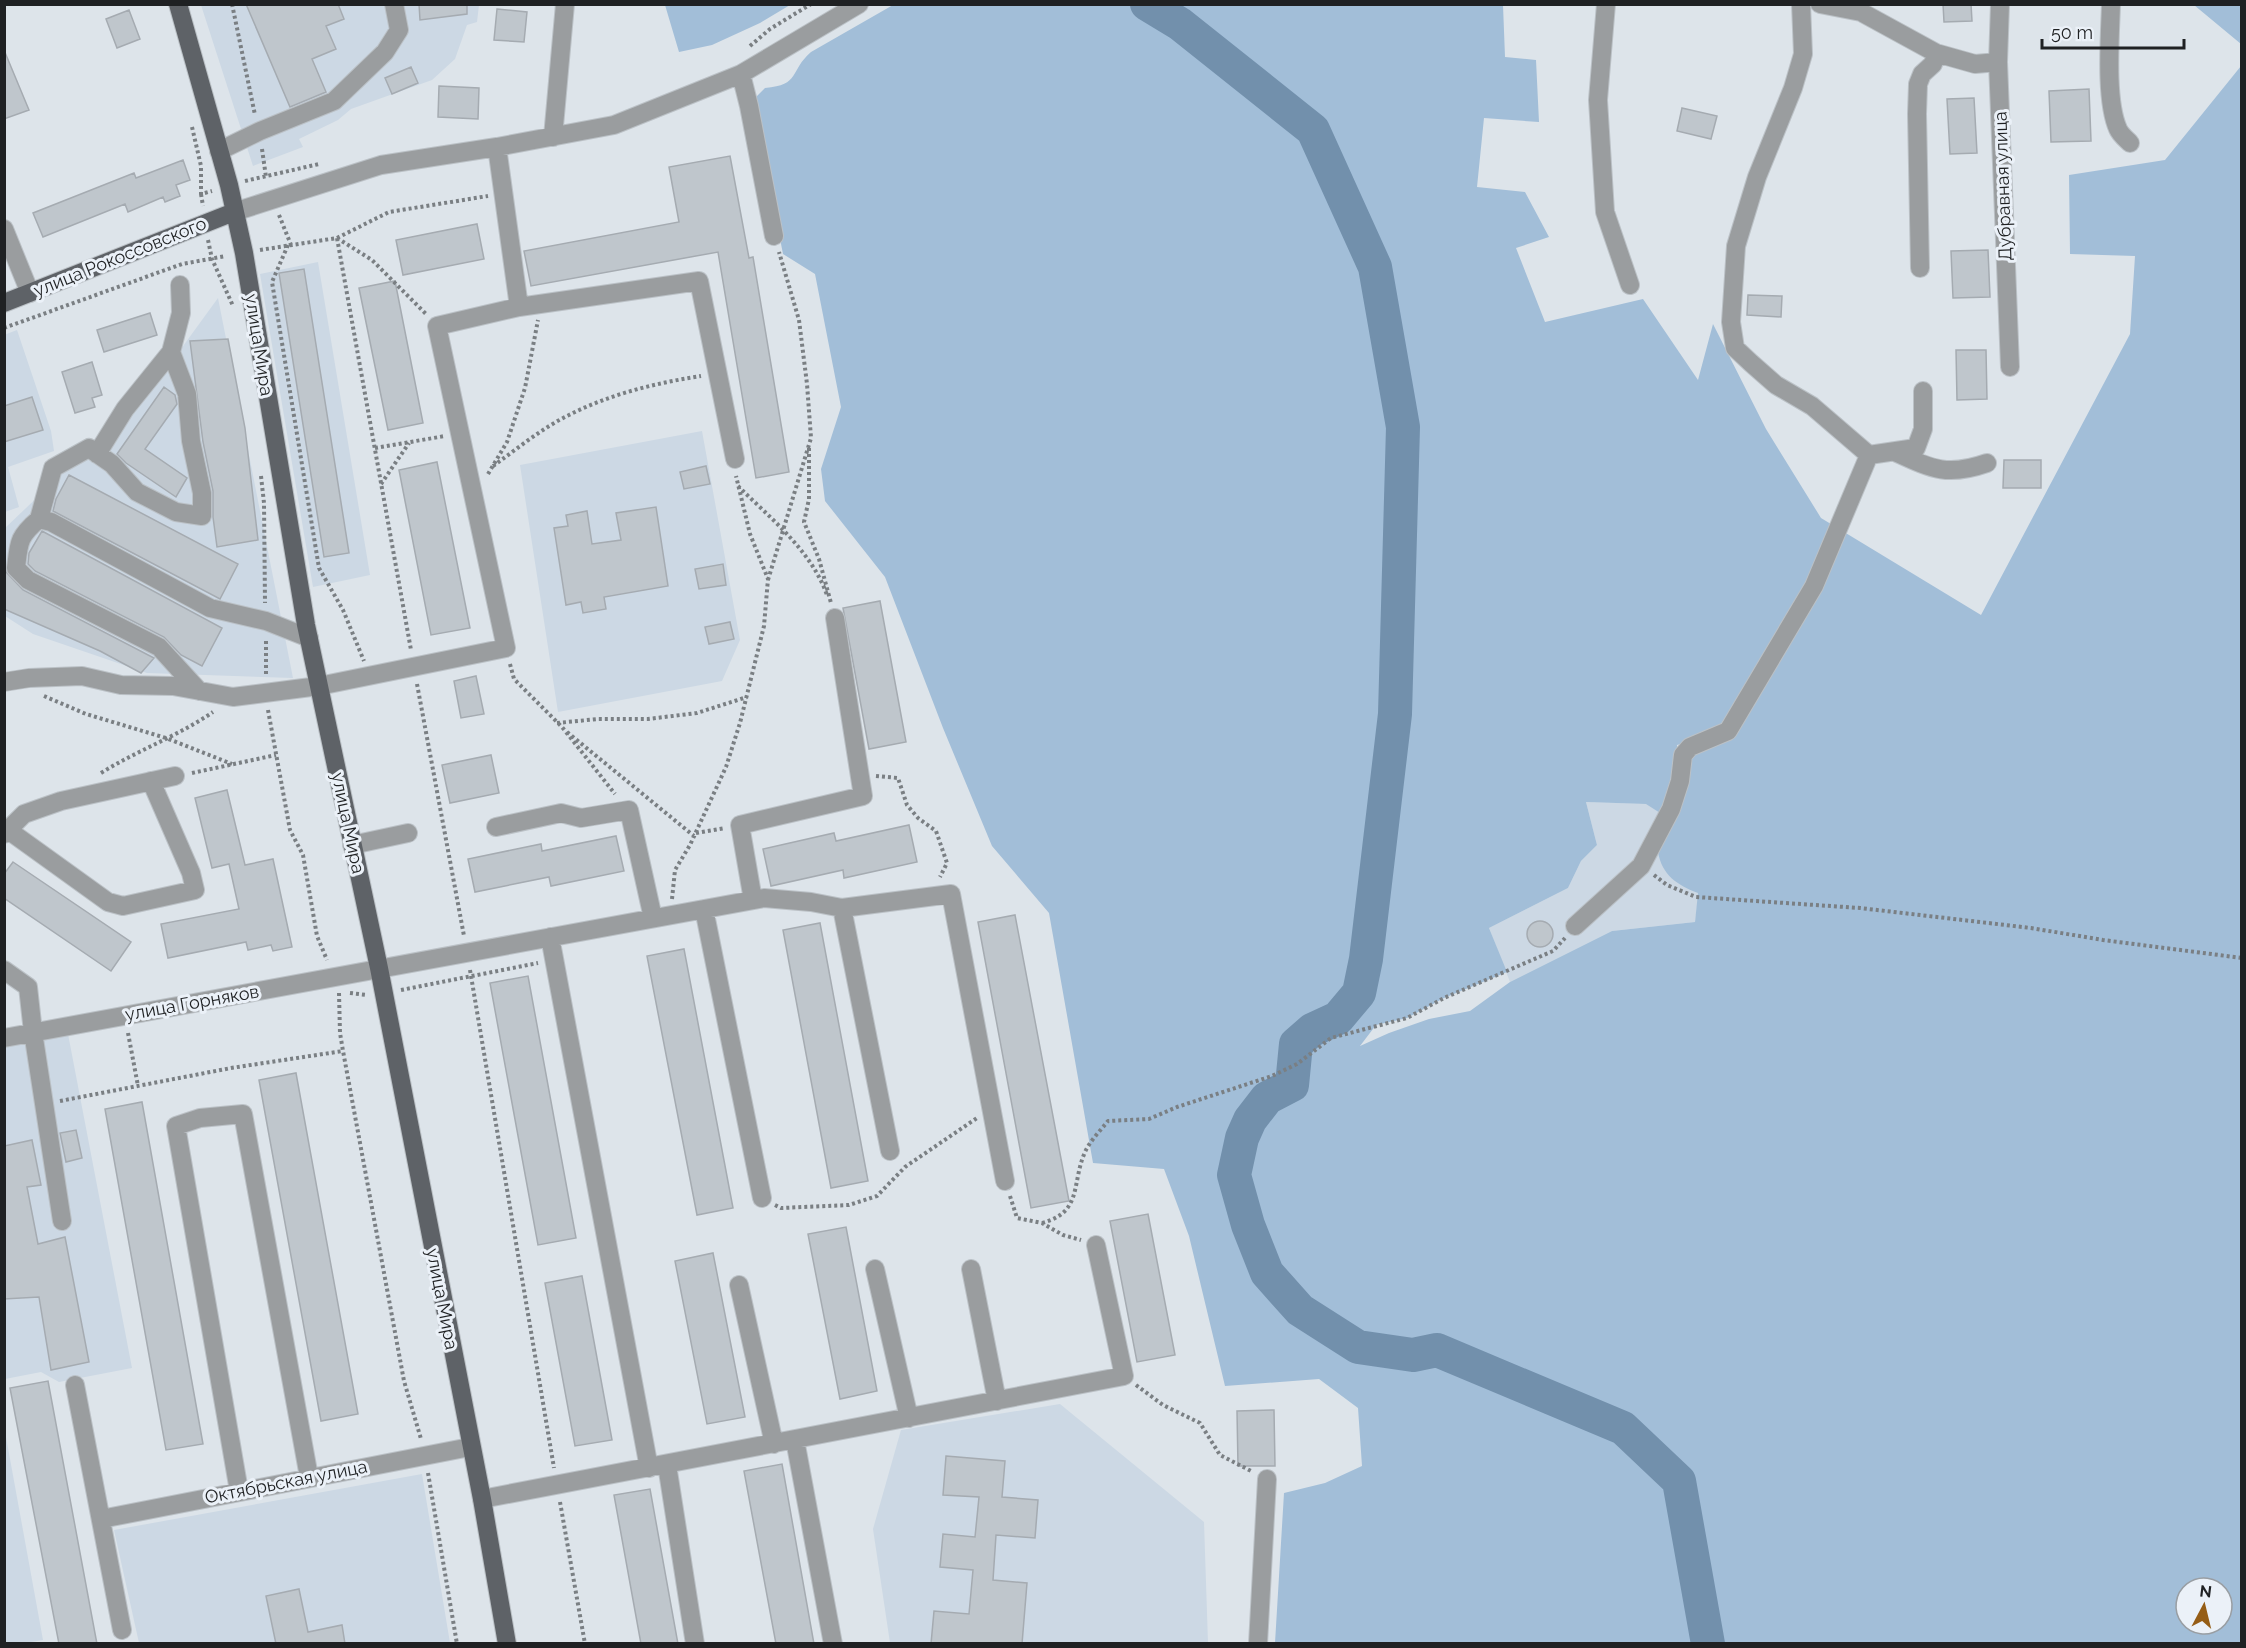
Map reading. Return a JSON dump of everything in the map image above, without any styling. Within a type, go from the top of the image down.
[{"type":"main road","name":"улица Мира","points":[[178,4],[244,253],[309,638],[379,968],[482,1498],[507,1644]]},
{"type":"main road","name":"улица Рокоссовского","points":[[4,303],[234,212]]},
{"type":"street","points":[[219,152],[260,131],[334,101],[385,52],[399,30],[394,4]]},
{"type":"street","points":[[553,137],[565,4]]},
{"type":"street","points":[[234,212],[381,165],[497,147],[614,125],[741,74],[859,4]]},
{"type":"street","points":[[1606,4],[1598,100],[1605,212],[1630,285]]},
{"type":"street","points":[[1801,4],[1803,54],[1793,88],[1757,177],[1736,246],[1731,322],[1735,348],[1776,385],[1812,406],[1869,456]]},
{"type":"street","points":[[1820,4],[1861,12],[1936,53],[1975,64],[1998,62]]},
{"type":"street","name":"Дубравная улица","points":[[2000,4],[1998,62],[2010,367]]},
{"type":"street","points":[[2111,4],[2109,57],[2113,106],[2118,131],[2130,143]]},
{"type":"street","points":[[1920,268],[1918,84],[1923,74],[1933,64],[1936,53]]},
{"type":"street","points":[[741,74],[774,236]]},
{"type":"street","points":[[497,147],[519,307]]},
{"type":"street","points":[[4,229],[30,293]]},
{"type":"street","points":[[4,682],[29,678],[82,676],[122,685],[172,686],[232,698],[319,686],[506,648],[438,326],[519,307],[699,281],[735,459]]},
{"type":"street","points":[[97,454],[125,409],[171,352],[181,313],[180,285]]},
{"type":"street","points":[[171,352],[187,394],[191,441],[202,493],[202,516],[176,512],[137,492],[112,464],[89,448],[53,468],[39,519],[19,541],[16,568],[28,580],[159,647],[199,691]]},
{"type":"street","points":[[1869,456],[1916,448],[1923,429],[1923,391]]},
{"type":"street","points":[[1895,452],[1938,471],[1970,469],[1987,463]]},
{"type":"street","points":[[1575,926],[1641,866],[1671,809],[1680,781],[1683,755],[1690,747],[1728,731],[1814,586],[1869,456]]},
{"type":"street","points":[[39,519],[51,522],[210,608],[266,621],[309,638]]},
{"type":"street","points":[[753,900],[741,825],[863,796],[835,618]]},
{"type":"street","points":[[151,781],[191,873],[195,890],[123,906],[108,902],[6,832],[24,814],[61,801],[151,781],[175,776]]},
{"type":"street","points":[[496,827],[561,813],[581,818],[629,810],[661,916]]},
{"type":"street","points":[[352,845],[408,833]]},
{"type":"street","points":[[931,897],[951,894],[1005,1181]]},
{"type":"street","name":"улица Горняков","points":[[4,1038],[764,898],[811,902],[842,908],[931,897]]},
{"type":"street","points":[[842,908],[890,1151]]},
{"type":"street","points":[[704,909],[762,1198]]},
{"type":"street","points":[[550,937],[649,1468]]},
{"type":"street","points":[[4,970],[28,987],[62,1221]]},
{"type":"street","points":[[239,1491],[176,1126],[200,1118],[243,1113],[309,1477]]},
{"type":"street","points":[[482,1498],[557,1486],[1124,1376],[1096,1245]]},
{"type":"street","points":[[875,1269],[909,1418]]},
{"type":"street","points":[[971,1269],[997,1401]]},
{"type":"street","points":[[739,1285],[774,1444]]},
{"type":"street","points":[[75,1384],[122,1630]]},
{"type":"street","points":[[795,1440],[833,1644]]},
{"type":"street","name":"Октябрьская улица","points":[[101,1519],[471,1447]]},
{"type":"street","points":[[667,1465],[695,1644]]},
{"type":"street","points":[[1258,1644],[1267,1479]]},
{"type":"path","points":[[4,328],[182,264],[337,238],[389,212],[503,193]]},
{"type":"path","points":[[201,194],[212,259],[233,306],[235,317]]},
{"type":"path","points":[[774,236],[800,320],[807,384],[809,499],[804,522],[819,558],[835,618]]},
{"type":"path","points":[[337,238],[372,260],[438,326]]},
{"type":"path","points":[[337,238],[467,954],[585,1644]]},
{"type":"path","points":[[289,245],[272,282],[319,568],[343,610],[371,675]]},
{"type":"path","points":[[475,495],[507,442],[525,388],[540,304]]},
{"type":"path","points":[[493,466],[568,415],[662,382],[717,373]]},
{"type":"path","points":[[375,448],[461,434]]},
{"type":"path","points":[[381,484],[410,442]]},
{"type":"path","points":[[661,916],[675,870],[695,835],[726,767],[747,696],[764,626],[768,581],[809,443]]},
{"type":"path","points":[[735,459],[737,485],[750,534],[768,581]]},
{"type":"path","points":[[260,469],[264,502],[267,707],[290,830],[303,855],[317,936],[339,992],[340,1034],[343,1051],[404,1381],[426,1455],[457,1644]]},
{"type":"path","points":[[737,485],[801,550],[822,582],[835,618]]},
{"type":"path","points":[[506,648],[513,680],[557,723],[695,835]]},
{"type":"path","points":[[43,695],[86,714],[166,738],[232,764]]},
{"type":"path","points":[[557,723],[598,719],[648,719],[697,713],[747,696]]},
{"type":"path","points":[[93,778],[126,758],[188,729],[232,698]]},
{"type":"path","points":[[562,727],[629,810]]},
{"type":"path","points":[[175,776],[276,755]]},
{"type":"path","points":[[860,774],[898,778],[906,805],[918,818],[936,831],[947,863],[931,897]]},
{"type":"path","points":[[695,835],[741,825]]},
{"type":"path","points":[[1641,866],[1667,885],[1696,897],[1814,904],[1926,915],[2241,958]]},
{"type":"path","points":[[1042,1223],[1054,1220],[1071,1206],[1086,1151],[1108,1121],[1149,1119],[1177,1107],[1272,1076],[1296,1064],[1330,1038],[1407,1018],[1444,998],[1553,951],[1575,926]]},
{"type":"path","points":[[128,1032],[138,1086]]},
{"type":"path","points":[[44,1103],[231,1068],[343,1051]]},
{"type":"path","points":[[762,1198],[781,1208],[849,1206],[877,1196],[905,1167],[969,1122],[992,1111]]},
{"type":"path","points":[[1005,1181],[1017,1218],[1042,1223],[1064,1235],[1096,1245]]},
{"type":"path","points":[[1124,1376],[1163,1406],[1200,1424],[1220,1455],[1267,1479]]},
{"type":"shaded area","points":[[665,4],[790,5],[760,23],[712,45],[679,52]]},
{"type":"shaded area","points":[[201,5],[479,5],[477,22],[467,25],[455,59],[432,80],[351,109],[338,120],[299,139],[303,147],[253,166]]},
{"type":"shaded area","points":[[893,5],[1503,5],[1505,57],[1536,60],[1539,122],[1484,118],[1477,187],[1525,192],[1549,237],[1516,248],[1545,322],[1643,299],[1698,380],[1713,324],[1766,429],[1821,518],[1981,615],[2130,334],[2135,256],[2070,254],[2069,175],[2165,160],[2241,66],[2241,1643],[1275,1643],[1284,1493],[1325,1483],[1362,1466],[1358,1408],[1319,1379],[1225,1386],[1189,1236],[1164,1169],[1093,1163],[1049,913],[992,846],[943,728],[885,577],[825,501],[821,469],[841,407],[815,274],[783,254],[754,107],[757,96],[765,88],[784,84],[790,80],[811,52]],"holes":[[[1685,743],[1687,758],[1680,799],[1658,852],[1667,873],[1683,886],[1698,893],[1695,922],[1612,931],[1510,982],[1470,1011],[1429,1019],[1360,1046],[1376,1025],[1407,1018],[1444,998],[1507,972],[1489,928],[1568,888],[1581,861],[1597,845],[1586,802],[1646,804],[1660,813],[1677,780],[1677,745]]]},
{"type":"shaded area","points":[[2194,5],[2241,5],[2241,44]]},
{"type":"shaded area","points":[[318,262],[370,575],[313,587],[260,274]]},
{"type":"shaded area","points":[[218,298],[293,678],[147,673],[33,634],[5,616],[4,529],[154,386]]},
{"type":"shaded area","points":[[17,330],[51,431],[54,451],[8,467],[19,507],[5,512],[4,335]]},
{"type":"shaded area","points":[[702,431],[740,640],[722,681],[558,712],[520,465]]},
{"type":"shaded area","points":[[1586,802],[1647,804],[1705,845],[1695,922],[1612,931],[1510,982],[1489,928],[1568,888],[1581,861],[1597,845]]},
{"type":"shaded area","points":[[68,1034],[132,1368],[59,1382],[41,1372],[5,1379],[5,1046]]},
{"type":"shaded area","points":[[1060,1404],[1204,1522],[1208,1643],[890,1643],[873,1529],[901,1430]]},
{"type":"shaded area","points":[[4,1426],[43,1640],[25,1643],[5,1643]]},
{"type":"shaded area","points":[[422,1474],[450,1643],[139,1643],[114,1530]]},
{"type":"building","points":[[246,4],[338,4],[344,19],[326,26],[336,49],[312,59],[326,92],[290,107]]},
{"type":"building","points":[[419,4],[467,4],[467,14],[420,20]]},
{"type":"building","points":[[1943,4],[1971,4],[1972,21],[1944,22]]},
{"type":"building","points":[[497,9],[527,12],[524,42],[494,40]]},
{"type":"building","points":[[129,10],[140,39],[117,48],[106,19]]},
{"type":"building","points":[[4,50],[29,110],[4,119]]},
{"type":"building","points":[[411,67],[418,83],[392,94],[385,78]]},
{"type":"building","points":[[439,86],[479,88],[478,119],[438,117]]},
{"type":"building","points":[[2089,89],[2091,141],[2051,142],[2049,91]]},
{"type":"building","points":[[1974,98],[1977,153],[1950,154],[1947,99]]},
{"type":"building","points":[[1682,108],[1717,116],[1711,139],[1677,131]]},
{"type":"building","points":[[730,156],[749,258],[753,257],[789,472],[756,478],[718,252],[531,286],[524,251],[679,222],[669,167]]},
{"type":"building","points":[[183,160],[190,180],[176,185],[180,196],[165,202],[163,197],[128,212],[125,204],[43,237],[33,213],[134,173],[136,178]]},
{"type":"building","points":[[477,224],[484,259],[403,275],[396,240]]},
{"type":"building","points":[[1988,250],[1990,297],[1953,298],[1951,251]]},
{"type":"building","points":[[304,269],[349,553],[324,557],[279,273]]},
{"type":"building","points":[[395,281],[423,423],[388,430],[359,288]]},
{"type":"building","points":[[1748,295],[1782,296],[1781,317],[1747,315]]},
{"type":"building","points":[[150,313],[157,335],[104,352],[97,330]]},
{"type":"building","points":[[228,339],[245,428],[258,540],[217,547],[213,517],[213,491],[203,442],[190,341]]},
{"type":"building","points":[[1956,350],[1986,350],[1987,399],[1957,400]]},
{"type":"building","points":[[92,362],[102,395],[92,398],[95,407],[75,413],[62,372]]},
{"type":"building","points":[[164,387],[175,395],[177,404],[145,449],[187,478],[176,497],[126,463],[117,454]]},
{"type":"building","points":[[32,397],[43,430],[4,442],[4,406]]},
{"type":"building","points":[[2004,460],[2041,460],[2041,488],[2003,488]]},
{"type":"building","points":[[437,462],[470,628],[431,635],[399,470]]},
{"type":"building","points":[[706,466],[710,484],[684,489],[680,472]]},
{"type":"building","points":[[69,475],[238,564],[220,599],[53,511],[56,499]]},
{"type":"building","points":[[656,507],[668,586],[604,597],[606,609],[583,613],[581,602],[566,605],[554,528],[568,526],[566,515],[587,511],[592,544],[621,540],[616,513]]},
{"type":"building","points":[[42,531],[222,628],[202,666],[181,655],[164,637],[35,571],[28,564],[29,553]]},
{"type":"building","points":[[4,556],[6,572],[23,590],[154,658],[141,673],[100,651],[4,609]]},
{"type":"building","points":[[723,564],[726,585],[699,589],[695,569]]},
{"type":"building","points":[[880,601],[906,742],[869,749],[843,608]]},
{"type":"building","points":[[730,622],[734,639],[709,644],[705,627]]},
{"type":"building","points":[[476,676],[484,714],[461,718],[454,681]]},
{"type":"building","points":[[491,755],[499,793],[450,803],[442,765]]},
{"type":"building","points":[[227,790],[245,865],[273,859],[292,947],[273,951],[271,945],[248,950],[246,942],[168,958],[161,924],[239,909],[229,864],[212,868],[195,798]]},
{"type":"building","points":[[909,825],[917,862],[844,878],[843,870],[771,886],[763,849],[834,833],[836,841]]},
{"type":"building","points":[[616,836],[624,871],[551,886],[549,877],[475,892],[468,859],[541,844],[542,851]]},
{"type":"building","points":[[13,862],[131,942],[111,971],[4,898],[4,874]]},
{"type":"building","points":[[1015,915],[1069,1201],[1031,1208],[978,922]]},
{"type":"building","points":[[1540,921],[1549,925],[1553,934],[1549,943],[1540,947],[1531,943],[1527,934],[1531,925]]},
{"type":"building","points":[[820,923],[868,1181],[831,1188],[783,930]]},
{"type":"building","points":[[684,949],[733,1208],[697,1215],[647,956]]},
{"type":"building","points":[[528,976],[576,1238],[538,1245],[490,983]]},
{"type":"building","points":[[296,1073],[358,1414],[321,1421],[259,1080]]},
{"type":"building","points":[[142,1102],[203,1444],[166,1450],[105,1109]]},
{"type":"building","points":[[76,1130],[82,1158],[66,1162],[60,1133]]},
{"type":"building","points":[[32,1140],[41,1185],[27,1187],[38,1244],[65,1237],[89,1362],[51,1370],[39,1297],[4,1299],[4,1146]]},
{"type":"building","points":[[1148,1214],[1175,1355],[1137,1362],[1110,1221]]},
{"type":"building","points":[[846,1227],[877,1391],[840,1399],[808,1234]]},
{"type":"building","points":[[713,1253],[745,1417],[707,1424],[675,1261]]},
{"type":"building","points":[[582,1276],[612,1440],[575,1446],[545,1283]]},
{"type":"building","points":[[48,1381],[97,1644],[59,1644],[10,1388]]},
{"type":"building","points":[[1274,1410],[1275,1466],[1238,1466],[1237,1411]]},
{"type":"building","points":[[946,1456],[1005,1461],[1002,1497],[1038,1500],[1035,1538],[996,1535],[993,1580],[1027,1583],[1022,1644],[931,1644],[934,1611],[969,1614],[973,1570],[940,1567],[943,1534],[975,1537],[979,1497],[943,1495]]},
{"type":"building","points":[[782,1464],[814,1644],[776,1644],[744,1471]]},
{"type":"building","points":[[650,1489],[678,1644],[641,1644],[614,1495]]},
{"type":"building","points":[[299,1589],[308,1632],[342,1625],[345,1644],[276,1644],[266,1596]]},
{"type":"waterway","points":[[1147,4],[1180,24],[1313,130],[1375,267],[1403,427],[1395,714],[1366,959],[1359,993],[1338,1018],[1312,1030],[1296,1044],[1292,1085],[1267,1098],[1250,1120],[1242,1138],[1234,1175],[1248,1225],[1267,1273],[1300,1310],[1358,1347],[1413,1355],[1437,1350],[1623,1428],[1679,1481],[1708,1644]]}]
